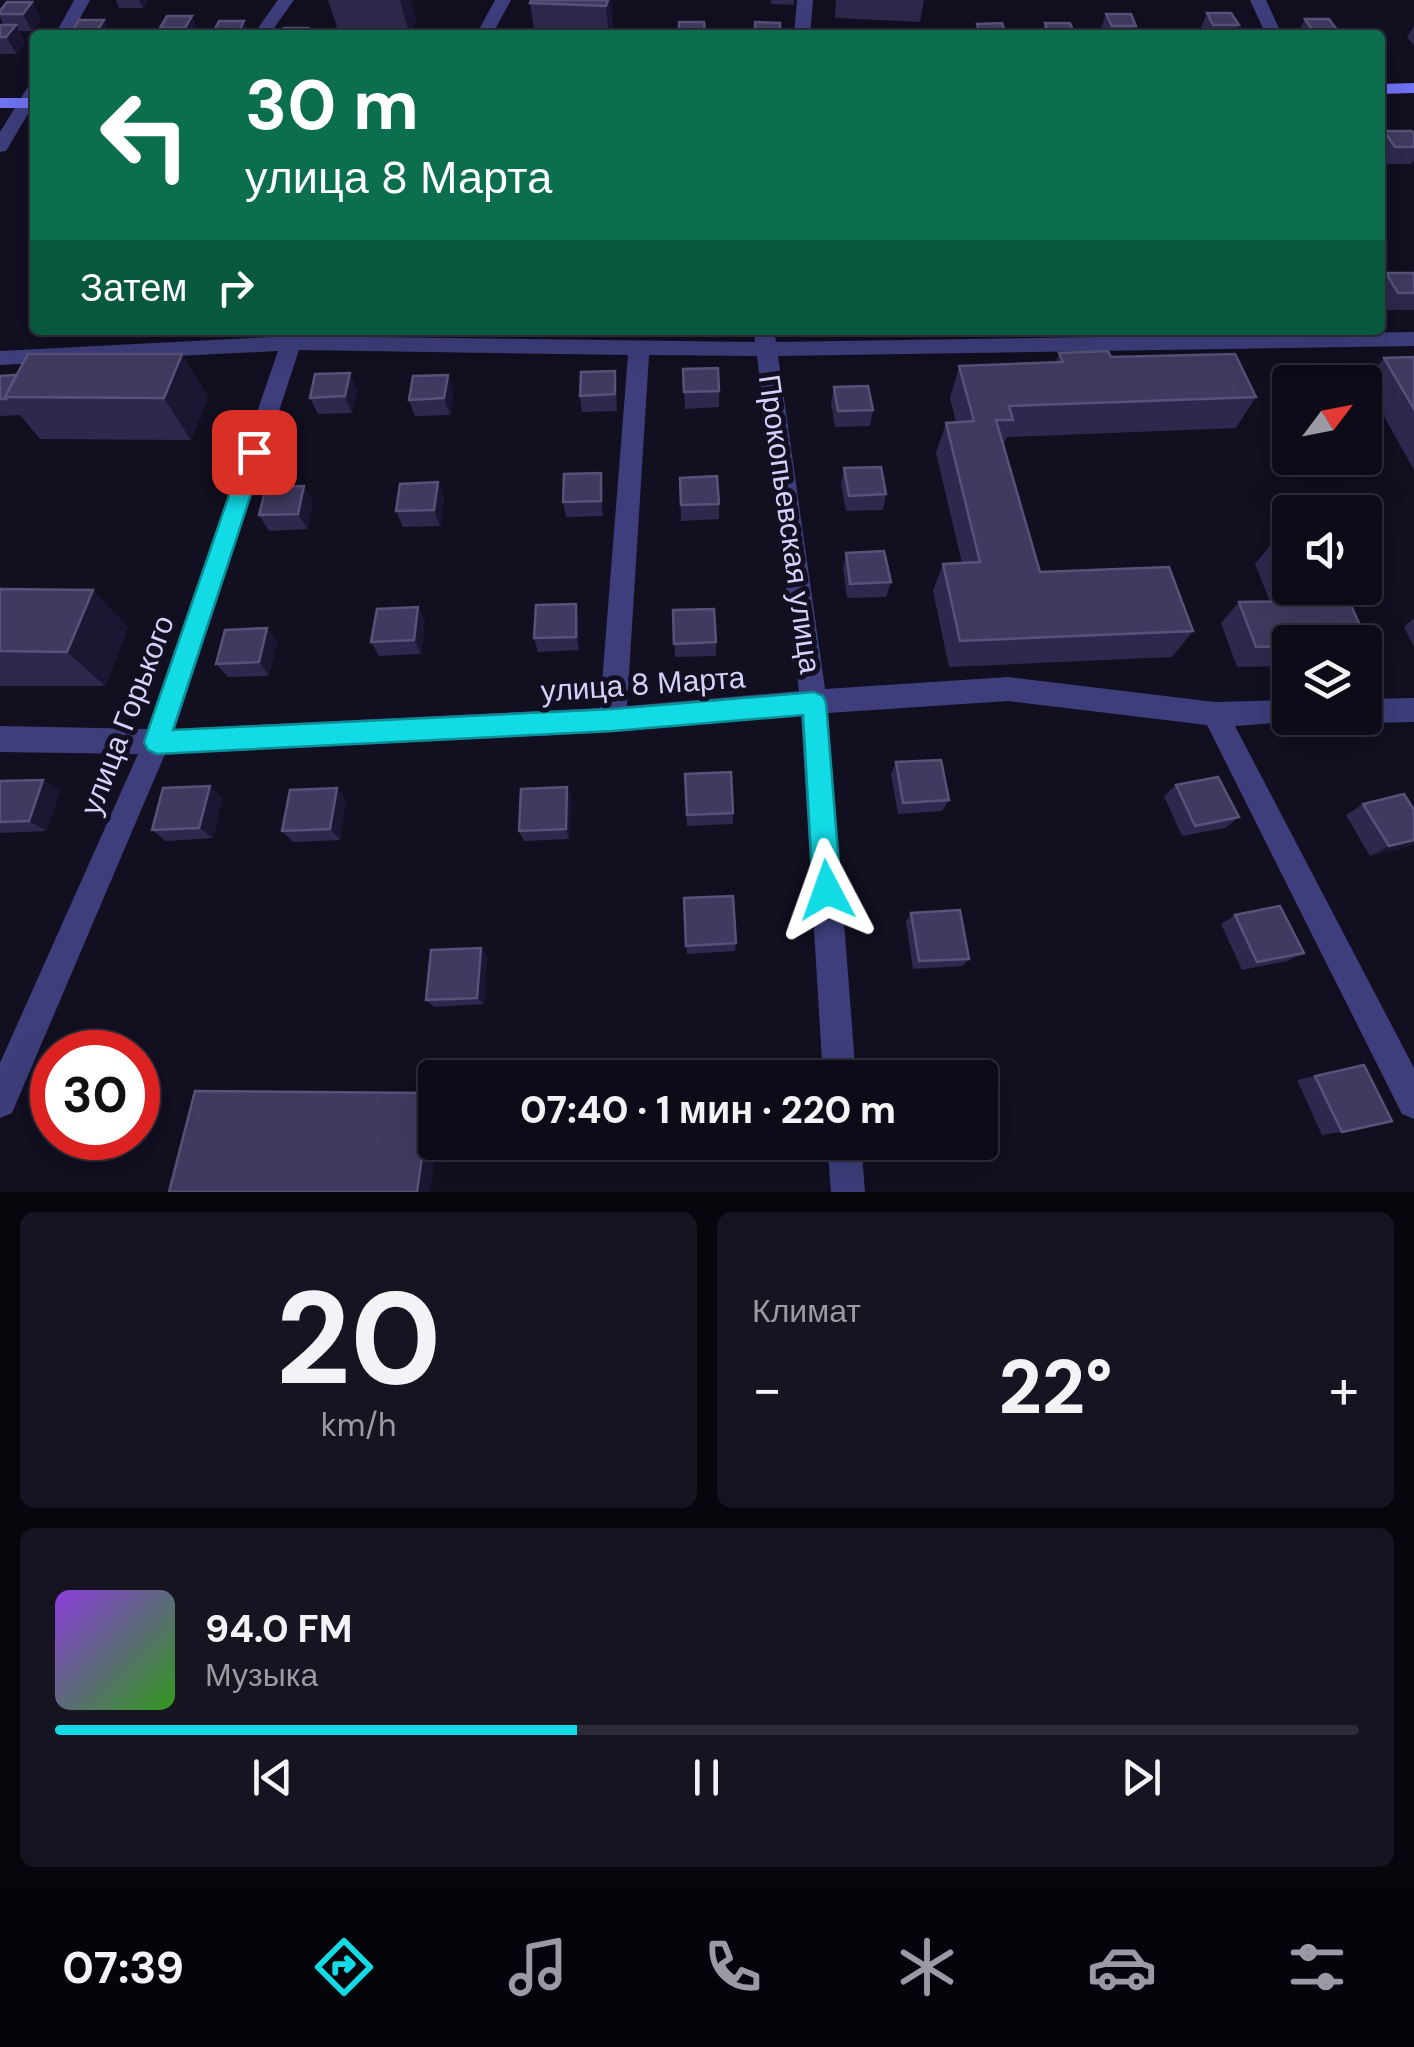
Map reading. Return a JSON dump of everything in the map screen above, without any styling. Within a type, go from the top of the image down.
[{"type":"street","points":[[66,30],[82,0]]},
{"type":"street","points":[[265,30],[286,0]]},
{"type":"street","points":[[487,30],[503,0]]},
{"type":"street","points":[[802,30],[805,0]]},
{"type":"street","points":[[1258,0],[1272,30]]},
{"type":"street","points":[[1385,88],[1414,88]]},
{"type":"street","points":[[0,103],[30,98]]},
{"type":"street","points":[[0,146],[30,101]]},
{"type":"street","points":[[0,358],[291,343],[639,348],[765,340],[1414,339]]},
{"type":"street","name":"Прокопьевская улица","points":[[765,340],[814,703],[839,1060]]},
{"type":"street","name":"улица Горького","points":[[0,1101],[157,742],[291,343]]},
{"type":"street","points":[[613,720],[639,348]]},
{"type":"street","name":"улица 8 Марта","points":[[0,739],[157,742],[613,720],[915,692],[1008,690],[1215,714],[1272,712]]},
{"type":"street","points":[[1382,710],[1414,710]]},
{"type":"street","points":[[1215,714],[1414,1102]]},
{"type":"street","points":[[845,1160],[848,1192]]},
{"type":"building","points":[[608,0],[606,6],[530,3]]},
{"type":"building","points":[[7,2],[32,2],[23,14],[0,14]]},
{"type":"building","points":[[1207,13],[1231,13],[1239,25],[1213,25]]},
{"type":"building","points":[[1106,14],[1131,14],[1136,26],[1112,26]]},
{"type":"building","points":[[167,16],[192,16],[185,28],[160,28]]},
{"type":"building","points":[[1305,19],[1329,19],[1337,30],[1312,30]]},
{"type":"building","points":[[79,20],[104,20],[97,30],[73,30]]},
{"type":"building","points":[[219,21],[244,21],[240,30],[214,30]]},
{"type":"building","points":[[679,22],[704,22],[705,30],[679,30]]},
{"type":"building","points":[[755,22],[780,23],[780,30],[755,30]]},
{"type":"building","points":[[1002,23],[1004,30],[979,30],[977,24]]},
{"type":"building","points":[[1045,23],[1070,23],[1073,30],[1047,30]]},
{"type":"building","points":[[0,25],[16,25],[6,37],[0,37]]},
{"type":"building","points":[[1385,131],[1412,131],[1414,147],[1395,147]]},
{"type":"building","points":[[1386,273],[1414,273],[1414,293],[1398,293]]},
{"type":"building","points":[[1108,351],[1111,357],[1235,354],[1256,397],[1009,406],[1013,420],[996,420],[1040,572],[1169,567],[1193,631],[960,641],[943,564],[980,562],[946,423],[974,421],[959,366],[1063,362],[1059,353]]},
{"type":"building","points":[[28,354],[182,354],[164,398],[5,397]]},
{"type":"building","points":[[1414,357],[1414,409],[1384,358]]},
{"type":"building","points":[[718,368],[719,391],[684,392],[683,369]]},
{"type":"building","points":[[615,371],[615,394],[580,396],[581,372]]},
{"type":"building","points":[[350,373],[345,396],[310,398],[315,374]]},
{"type":"building","points":[[16,375],[6,399],[0,399],[0,376]]},
{"type":"building","points":[[448,375],[444,398],[409,400],[413,376]]},
{"type":"building","points":[[868,386],[873,410],[838,411],[834,387]]},
{"type":"building","points":[[881,467],[886,494],[849,496],[844,468]]},
{"type":"building","points":[[601,473],[601,501],[563,502],[564,474]]},
{"type":"building","points":[[717,476],[719,504],[681,505],[680,478]]},
{"type":"building","points":[[438,482],[434,510],[396,511],[400,484]]},
{"type":"building","points":[[304,486],[298,514],[259,515],[266,487]]},
{"type":"building","points":[[884,551],[891,582],[850,584],[846,553]]},
{"type":"building","points":[[0,589],[93,590],[67,652],[0,651]]},
{"type":"building","points":[[1239,602],[1351,605],[1360,625],[1272,625],[1272,647],[1256,647]]},
{"type":"building","points":[[576,604],[576,637],[534,638],[536,605]]},
{"type":"building","points":[[418,607],[414,640],[371,642],[377,609]]},
{"type":"building","points":[[714,609],[716,642],[674,644],[673,610]]},
{"type":"building","points":[[267,628],[259,662],[216,664],[225,630]]},
{"type":"building","points":[[941,760],[949,800],[903,803],[896,762]]},
{"type":"building","points":[[731,772],[733,813],[687,815],[685,774]]},
{"type":"building","points":[[1218,777],[1239,817],[1195,826],[1176,785]]},
{"type":"building","points":[[43,780],[29,821],[0,822],[0,781]]},
{"type":"building","points":[[210,786],[199,828],[152,830],[163,788]]},
{"type":"building","points":[[567,787],[566,829],[519,831],[521,789]]},
{"type":"building","points":[[337,788],[330,829],[282,831],[290,790]]},
{"type":"building","points":[[1404,794],[1414,810],[1414,840],[1389,846],[1363,804]]},
{"type":"building","points":[[733,896],[736,943],[686,946],[684,898]]},
{"type":"building","points":[[1280,906],[1304,953],[1257,962],[1235,915]]},
{"type":"building","points":[[960,910],[969,959],[919,961],[911,913]]},
{"type":"building","points":[[481,948],[477,998],[426,1000],[431,950]]},
{"type":"building","points":[[1364,1065],[1392,1121],[1342,1132],[1315,1076]]},
{"type":"building","points":[[195,1091],[418,1093],[418,1160],[422,1160],[417,1192],[169,1192]]},
{"type":"route","points":[[254,452],[157,742],[613,720],[814,703],[827,890]]}]
